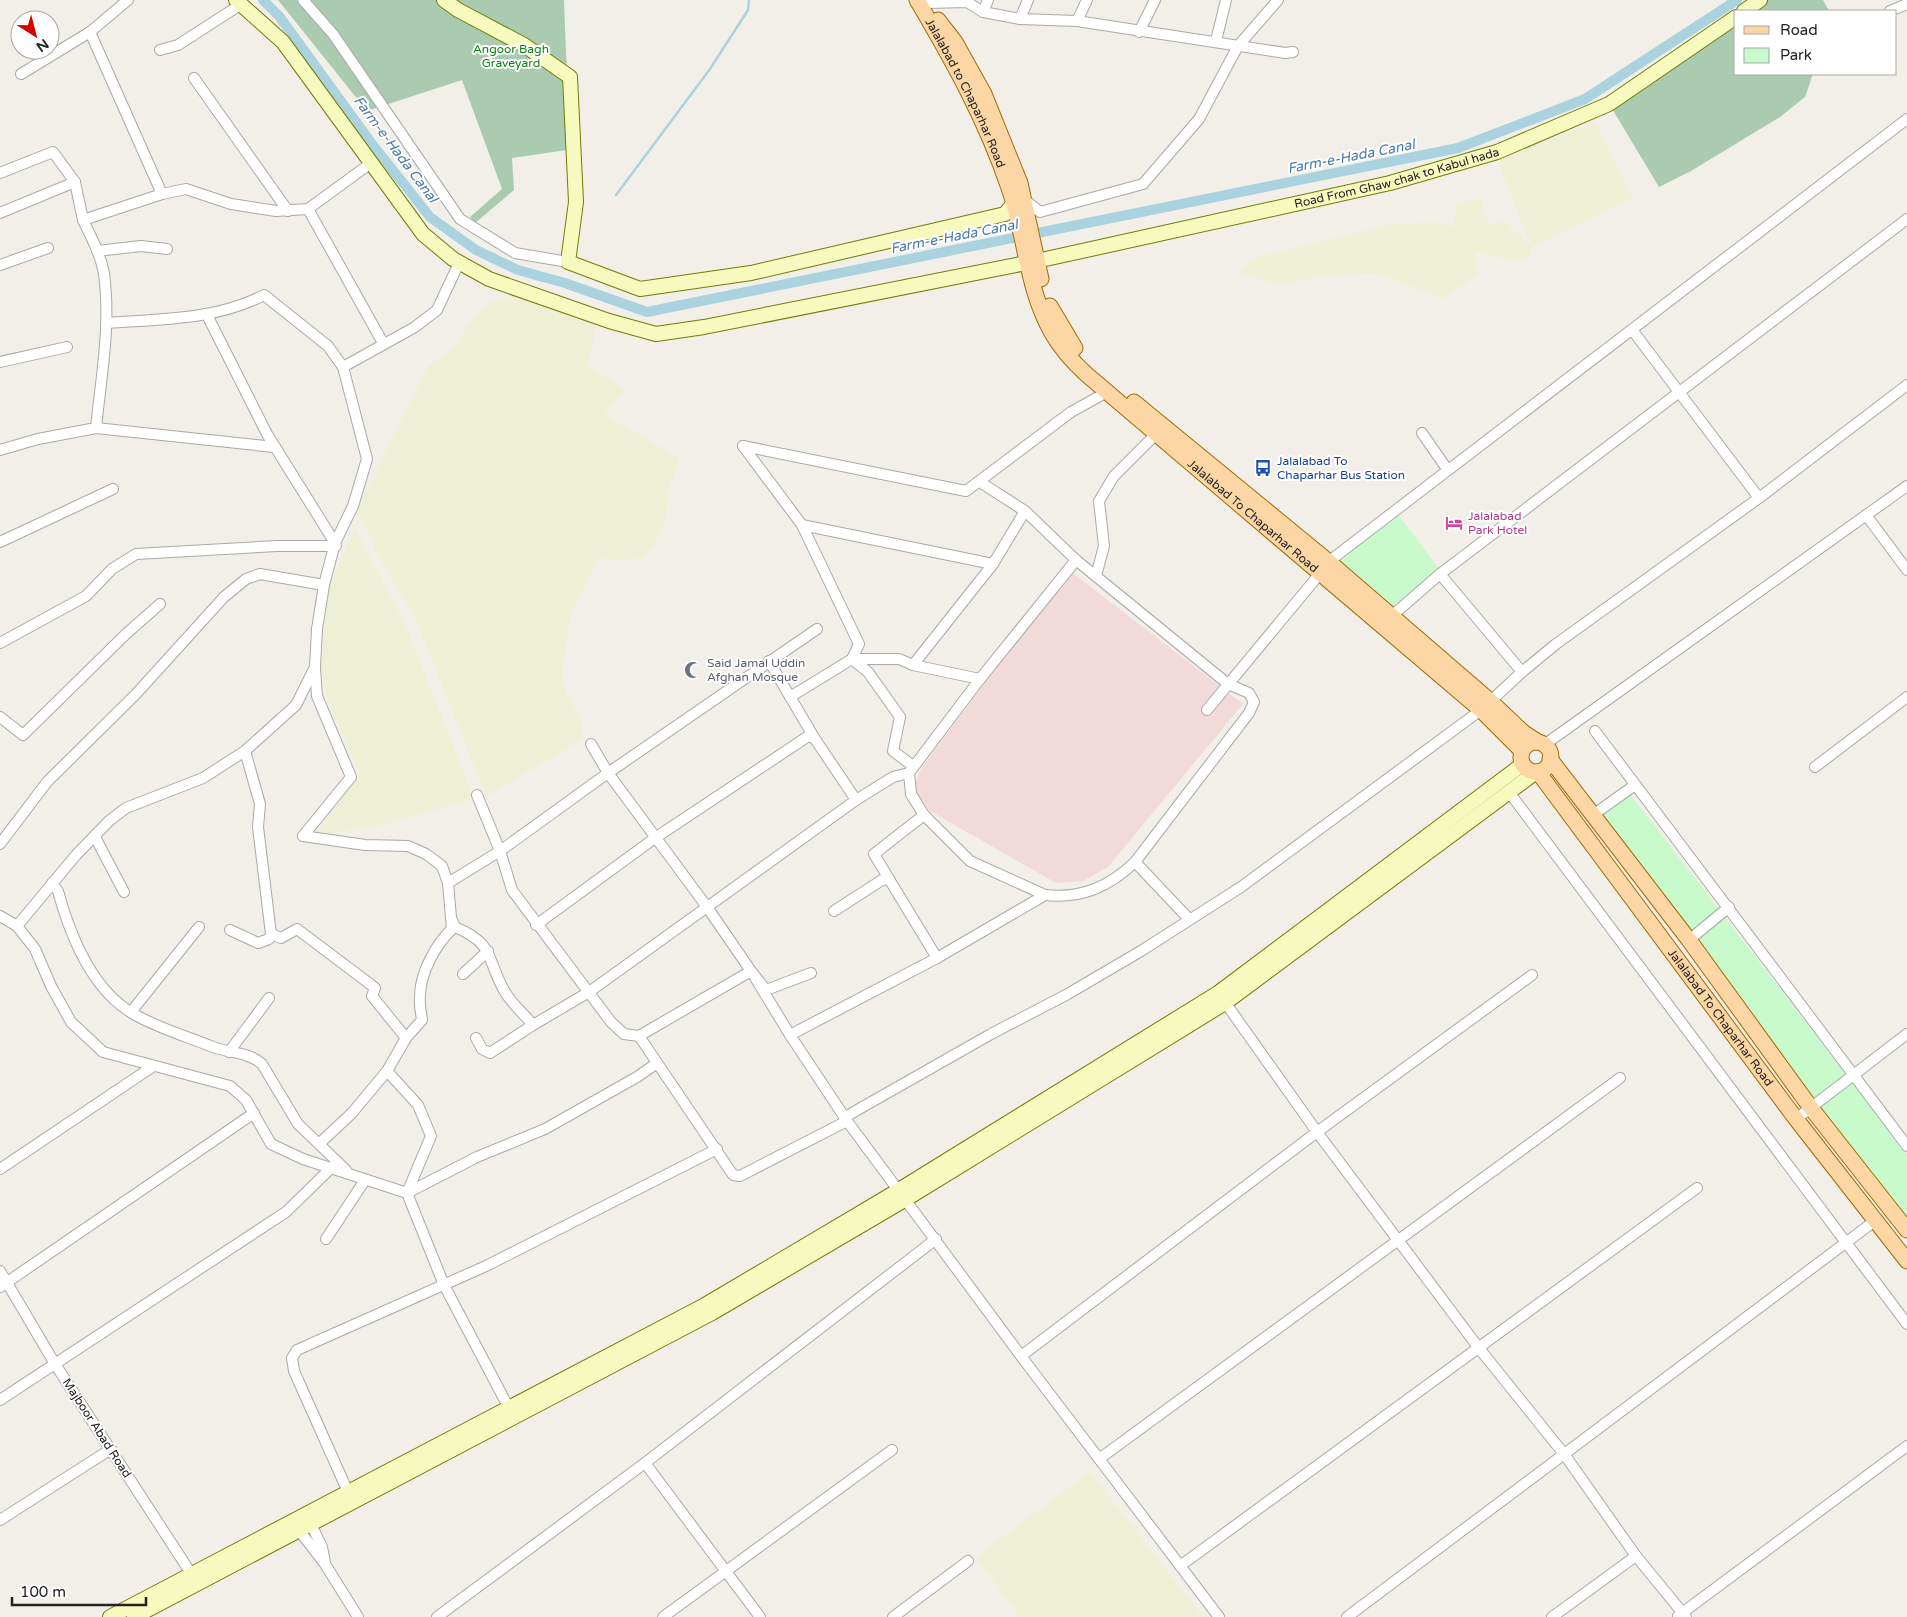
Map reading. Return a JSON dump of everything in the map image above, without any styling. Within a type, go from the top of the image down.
[{"type":"main road","name":"Jalalabad to Chaparhar Road","points":[[923,1],[974,99],[1014,185],[1031,256]]},
{"type":"main road","name":"Jalalabad To Chaparhar Road","points":[[1031,256],[1033,289],[1052,334],[1067,355],[1156,434],[1325,568]]},
{"type":"main road","name":"Jalalabad To Chaparhar Road","points":[[1031,256],[1052,313],[1070,343],[1095,369],[1486,706],[1541,743]]},
{"type":"main road","name":"Jalalabad To Chaparhar Road","points":[[1486,706],[1796,1119],[1907,1261]]},
{"type":"main road","points":[[1541,743],[1549,750],[1550,759],[1546,768],[1530,765],[1526,746],[1541,743]]},
{"type":"main road","name":"Jalalabad To Chaparhar Road","points":[[1550,759],[1689,940],[1811,1108],[1907,1230]]},
{"type":"street","points":[[21,74],[90,32],[128,0]]},
{"type":"street","points":[[303,0],[333,34],[460,219],[515,253],[568,262],[640,289],[751,273],[1005,214],[1020,206],[1040,212],[1143,184],[1199,119],[1238,46],[1278,0]]},
{"type":"street","points":[[444,0],[458,10],[524,45],[570,77],[576,202],[568,262]]},
{"type":"street","points":[[983,12],[988,0]]},
{"type":"street","points":[[1020,18],[1028,0]]},
{"type":"street","points":[[1077,21],[1088,0]]},
{"type":"street","points":[[1139,32],[1155,0]]},
{"type":"street","points":[[1216,41],[1226,0]]},
{"type":"street","points":[[1745,10],[1760,0]]},
{"type":"street","points":[[923,1],[967,1],[983,12],[1020,18],[1077,21],[1285,53],[1293,52]]},
{"type":"street","points":[[160,50],[178,45],[238,3]]},
{"type":"street","name":"Road From Ghaw chak to Kabul hada","points":[[238,3],[282,42],[423,234],[459,263],[489,280],[656,334],[704,327],[1031,256],[1390,182],[1497,152],[1609,104],[1734,18]]},
{"type":"street","points":[[1892,10],[1907,4]]},
{"type":"street","points":[[90,32],[162,194]]},
{"type":"street","points":[[194,78],[288,211]]},
{"type":"street","points":[[1206,710],[1325,568],[1447,469],[1633,331],[1776,217],[1907,119]]},
{"type":"street","points":[[0,173],[53,152],[75,182],[83,220],[97,251],[104,273],[108,323],[96,428]]},
{"type":"street","points":[[83,220],[162,194],[186,189],[231,204],[288,211],[308,209],[370,163]]},
{"type":"street","points":[[0,213],[75,182]]},
{"type":"street","points":[[308,209],[383,343]]},
{"type":"street","points":[[1386,620],[1440,574],[1907,220]]},
{"type":"street","points":[[97,251],[141,246],[167,249]]},
{"type":"street","points":[[0,265],[48,248]]},
{"type":"street","points":[[343,367],[383,343],[415,327],[437,310],[459,263]]},
{"type":"street","points":[[108,323],[207,315],[232,308],[264,295],[328,346],[343,367],[367,459],[353,506],[336,544],[324,585],[316,629],[315,667],[318,696],[351,777],[303,836],[365,845],[408,846],[426,854],[442,866],[448,883],[449,912],[452,929],[444,937],[422,981],[420,996],[422,1020],[406,1038],[387,1072],[352,1113],[320,1143]]},
{"type":"street","points":[[207,315],[274,447],[336,544]]},
{"type":"street","points":[[1633,331],[1759,498]]},
{"type":"street","points":[[0,362],[67,347]]},
{"type":"street","points":[[639,1036],[734,1174],[740,1176],[846,1119],[991,1034],[1066,995],[1141,951],[1241,888],[1486,706],[1522,672],[1556,644],[1759,498],[1907,385]]},
{"type":"street","points":[[852,659],[859,644],[802,525],[743,446],[966,491],[1071,412],[1107,392]]},
{"type":"street","points":[[0,450],[38,439],[96,428],[274,447]]},
{"type":"street","points":[[1422,433],[1447,469]]},
{"type":"street","points":[[1096,576],[1104,546],[1099,501],[1114,476],[1156,434]]},
{"type":"street","points":[[852,659],[868,672],[900,717],[892,751],[911,770],[911,794],[924,815],[970,860],[1045,895],[1072,895],[1096,890],[1123,874],[1136,862],[1252,709],[1254,702],[1249,693],[1228,684],[1076,560],[1025,511],[980,482]]},
{"type":"street","points":[[1541,743],[1907,486]]},
{"type":"street","points":[[0,542],[113,489]]},
{"type":"street","points":[[913,665],[993,564],[1025,511]]},
{"type":"street","points":[[1866,515],[1907,570]]},
{"type":"street","points":[[802,525],[993,564]]},
{"type":"street","points":[[0,643],[86,596],[112,569],[136,554],[336,544]]},
{"type":"street","points":[[476,1038],[482,1049],[490,1053],[533,1024],[589,992],[856,800],[893,776],[911,770],[980,679],[1076,560]]},
{"type":"street","points":[[0,844],[47,782],[136,694],[224,596],[246,580],[260,574],[324,585]]},
{"type":"street","points":[[1440,574],[1522,672]]},
{"type":"street","points":[[0,718],[23,735],[127,633],[160,604]]},
{"type":"street","points":[[448,883],[500,852],[608,773],[817,629]]},
{"type":"street","points":[[790,697],[852,659],[899,659],[913,665],[980,679]]},
{"type":"street","points":[[769,661],[815,739],[856,800]]},
{"type":"street","points":[[17,926],[52,883],[95,837],[126,808],[203,778],[245,751],[296,705],[315,667]]},
{"type":"street","points":[[1816,767],[1907,697]]},
{"type":"street","points":[[1596,731],[1634,785],[1729,907],[1907,1146]]},
{"type":"street","points":[[536,924],[655,838],[807,737],[810,736],[815,739]]},
{"type":"street","points":[[591,744],[608,773],[707,906],[846,1119],[1021,1356],[1219,1617]]},
{"type":"street","points":[[230,930],[258,943],[270,939],[271,934],[258,827],[260,804],[245,751]]},
{"type":"street","points":[[309,1519],[348,1492],[712,1313],[1222,998],[1509,792],[1530,765]]},
{"type":"street","points":[[1222,998],[1530,765]]},
{"type":"street","points":[[1594,815],[1634,785]]},
{"type":"street","points":[[1509,792],[1907,1324]]},
{"type":"street","points":[[477,795],[500,852],[512,890],[611,1022],[624,1034],[639,1036],[751,971]]},
{"type":"street","points":[[924,815],[874,854],[937,958]]},
{"type":"street","points":[[95,837],[124,892]]},
{"type":"street","points":[[1136,862],[1189,919]]},
{"type":"street","points":[[834,911],[882,880],[889,878]]},
{"type":"street","points":[[52,883],[58,891],[71,926],[97,980],[111,997],[131,1012],[156,1025],[229,1052],[255,1058],[262,1064],[298,1124],[349,1172]]},
{"type":"street","points":[[790,1035],[937,958],[1045,895]]},
{"type":"street","points":[[1689,940],[1729,907]]},
{"type":"street","points":[[449,912],[455,927],[472,934],[488,951],[505,992],[533,1024]]},
{"type":"street","points":[[0,916],[17,926],[34,949],[51,986],[71,1022],[103,1052],[152,1067],[230,1086],[246,1100],[272,1144],[304,1159],[349,1172],[365,1180],[407,1193],[477,1157],[545,1129],[637,1077],[657,1063]]},
{"type":"street","points":[[131,1012],[199,927]]},
{"type":"street","points":[[271,934],[281,938],[297,929],[366,980],[375,988],[372,996],[378,1005],[406,1038]]},
{"type":"street","points":[[463,974],[488,951]]},
{"type":"street","points":[[751,971],[766,990],[811,973]]},
{"type":"street","points":[[1021,1356],[1317,1132],[1532,975]]},
{"type":"street","points":[[229,1052],[269,998]]},
{"type":"street","points":[[1222,998],[1317,1132],[1478,1347],[1564,1454],[1636,1556],[1682,1616],[1907,1446]]},
{"type":"street","points":[[1796,1119],[1907,1034]]},
{"type":"street","points":[[0,1169],[152,1067]]},
{"type":"street","points":[[387,1072],[418,1105],[431,1136],[407,1193],[444,1285],[511,1413]]},
{"type":"street","points":[[1099,1459],[1620,1078]]},
{"type":"street","points":[[4,1284],[254,1113]]},
{"type":"street","points":[[348,1492],[294,1371],[292,1363],[294,1354],[301,1347],[444,1285],[535,1242],[718,1149]]},
{"type":"street","points":[[0,1400],[286,1212],[332,1167]]},
{"type":"street","points":[[326,1239],[365,1180]]},
{"type":"street","points":[[1180,1566],[1697,1188]]},
{"type":"street","points":[[1347,1617],[1876,1220]]},
{"type":"street","points":[[437,1617],[645,1463],[936,1239]]},
{"type":"street","name":"Majboor Abad Road","points":[[0,1271],[4,1284],[194,1579]]},
{"type":"street","points":[[110,1617],[194,1579],[511,1413]]},
{"type":"street","points":[[0,1520],[111,1449]]},
{"type":"street","points":[[663,1617],[892,1450]]},
{"type":"street","points":[[645,1463],[760,1617]]},
{"type":"street","points":[[309,1519],[322,1547],[325,1564]]},
{"type":"street","points":[[295,1526],[325,1564],[358,1617]]},
{"type":"street","points":[[1552,1617],[1636,1556]]},
{"type":"street","points":[[893,1617],[968,1561]]},
{"type":"street","points":[[142,1615],[194,1579]]},
{"type":"shaded area","points":[[1069,570],[1243,704],[1108,867],[1083,881],[1056,883],[930,811],[918,795],[914,785],[921,769]]},
{"type":"green space","name":"Angoor Bagh Graveyard","points":[[278,0],[564,0],[567,150],[512,158],[514,190],[475,223],[470,217],[502,189],[462,80],[367,111]]},
{"type":"green space","points":[[1766,0],[1823,0],[1828,10],[1751,10]]},
{"type":"green space","points":[[1734,22],[1734,75],[1813,75],[1805,97],[1780,117],[1691,171],[1659,187],[1611,107]]},
{"type":"green space","points":[[1596,123],[1633,198],[1532,247],[1528,257],[1515,262],[1476,251],[1477,275],[1443,299],[1380,274],[1329,275],[1280,285],[1240,273],[1250,259],[1392,224],[1437,222],[1453,227],[1457,203],[1481,198],[1489,225],[1504,221],[1531,246],[1497,159]]},
{"type":"green space","points":[[516,297],[596,326],[588,366],[625,389],[605,415],[680,458],[670,486],[663,529],[645,556],[625,561],[599,558],[570,617],[562,674],[567,695],[581,718],[583,739],[486,797],[416,620],[376,552],[357,509],[428,366],[455,347],[462,334],[488,302]]},
{"type":"green space","points":[[1399,516],[1440,570],[1389,609],[1337,561]]},
{"type":"green space","points":[[355,528],[408,631],[474,799],[388,824],[313,836],[360,774],[327,698],[321,662],[329,586]]},
{"type":"green space","points":[[1630,794],[1907,1154],[1907,1223],[1602,813]]},
{"type":"green space","points":[[1090,1472],[1203,1617],[1020,1617],[976,1557]]},
{"type":"waterway","name":"Farm-e-Hada Canal","points":[[263,0],[279,16],[369,140],[430,217],[476,250],[518,270],[565,283],[647,312],[1458,148],[1585,99],[1737,0]]},
{"type":"waterway","points":[[616,195],[710,69],[748,10],[749,0]]},
{"type":"place","name":"Jalalabad To Chaparhar Bus Station","points":[[1263,468]]},
{"type":"place","name":"Jalalabad Park Hotel","points":[[1454,523]]},
{"type":"place","name":"Said Jamal Uddin Afghan Mosque","points":[[693,670]]}]
